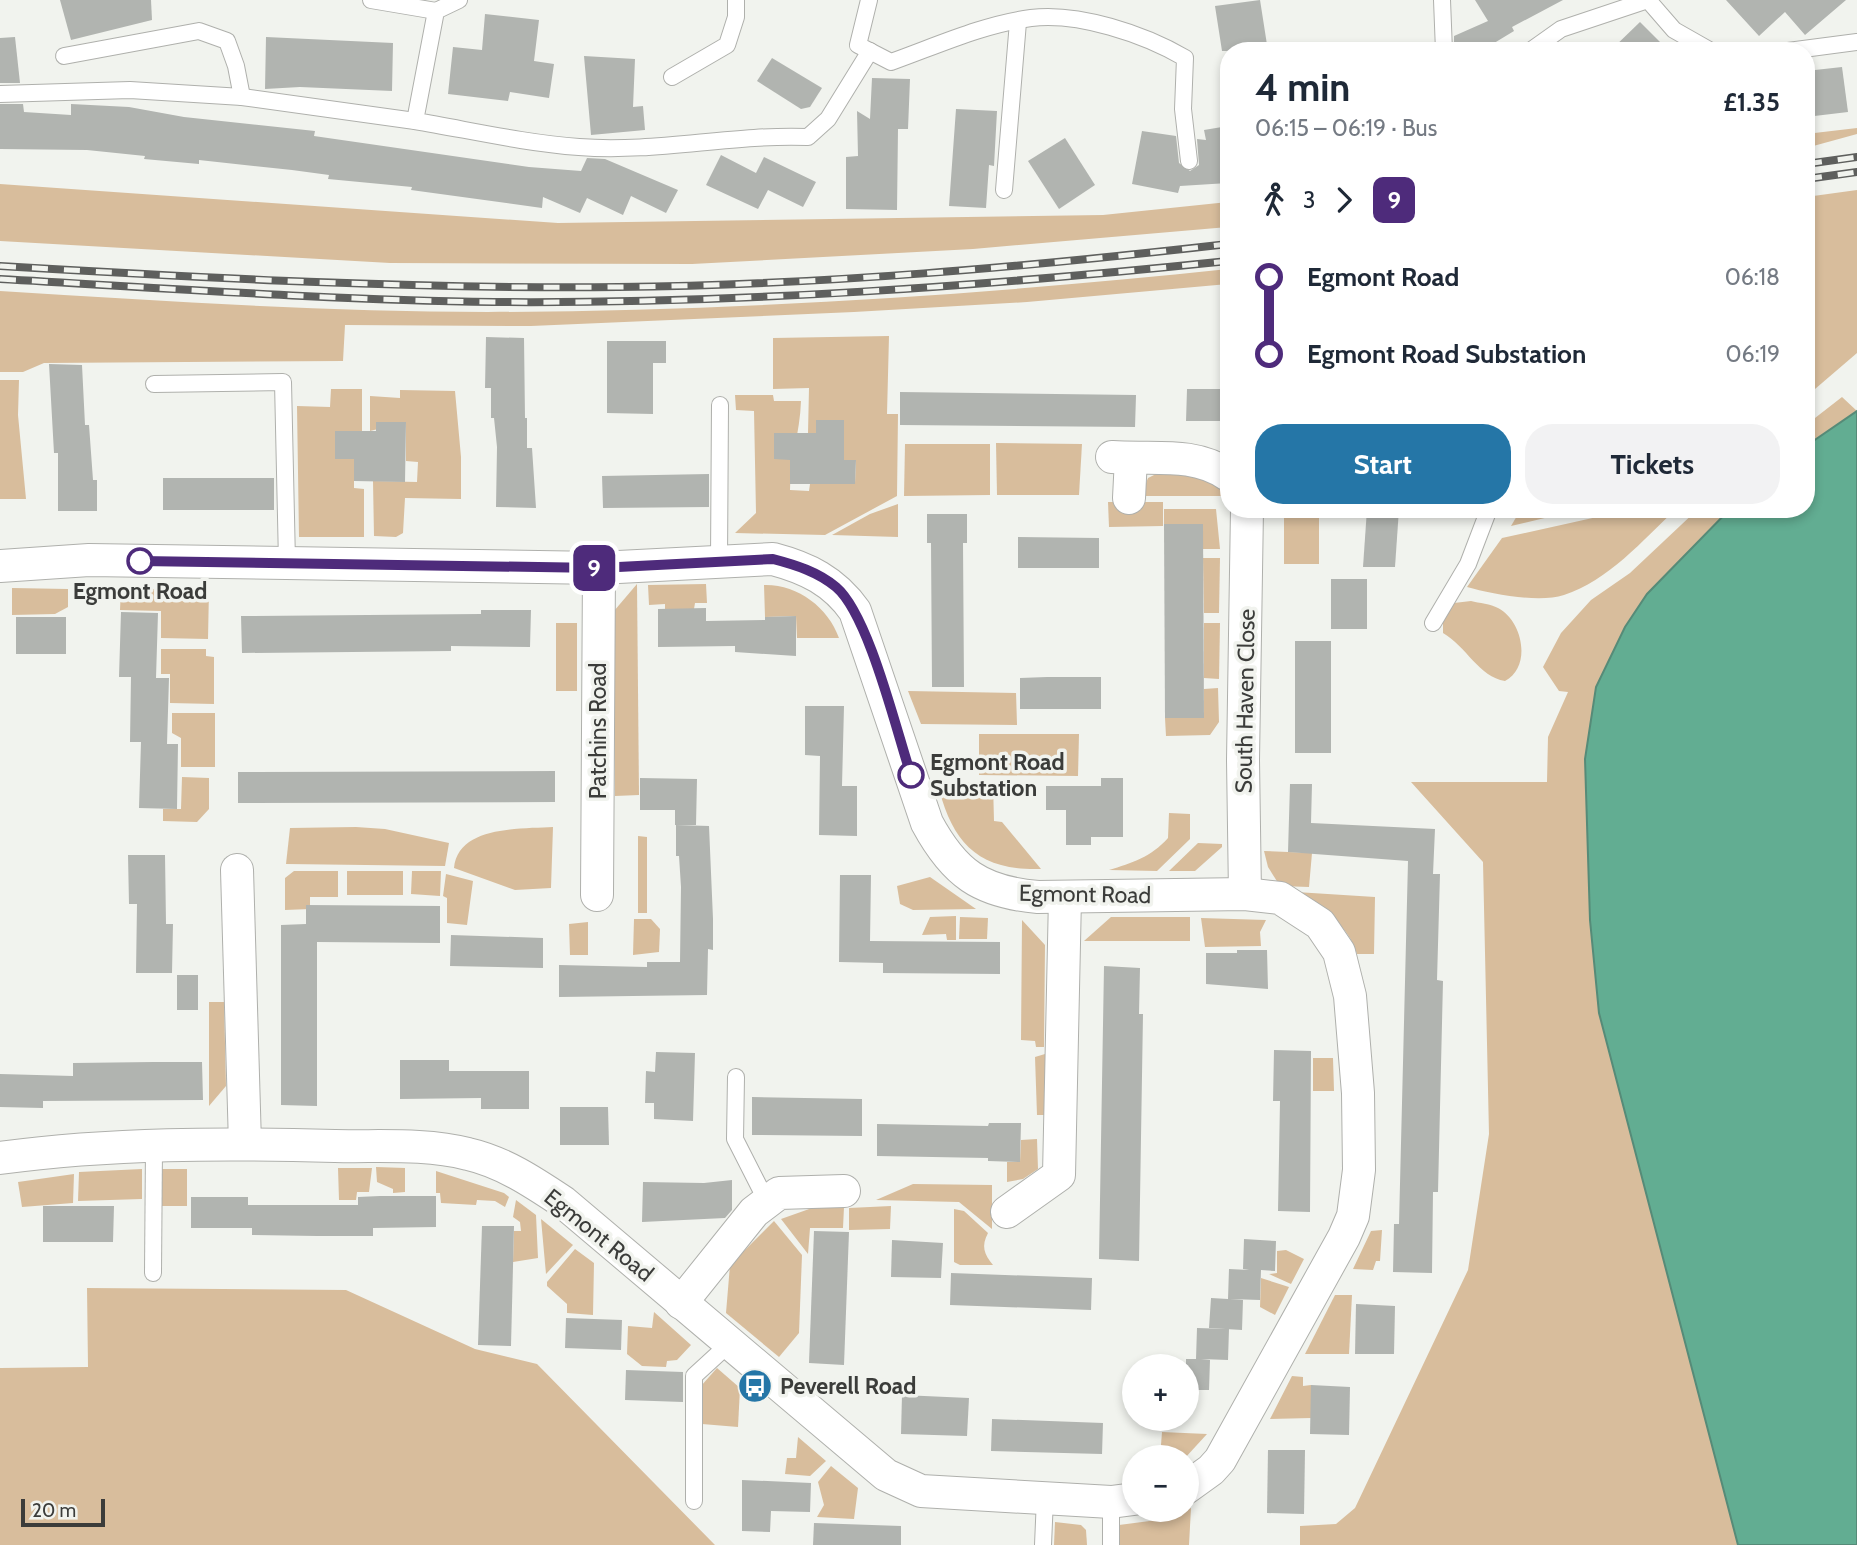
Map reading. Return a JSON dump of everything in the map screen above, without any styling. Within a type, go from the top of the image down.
[{"type":"street","points":[[1129,499],[1122,458],[1196,460],[1220,469]]},
{"type":"street","name":"South Haven Close","points":[[1245,894],[1243,761],[1247,518]]},
{"type":"street","name":"Egmont Road","points":[[0,566],[89,560],[599,568],[773,559],[797,565],[836,587],[855,611],[867,637],[927,824],[944,855],[964,873],[989,886],[1020,895],[1066,897],[1245,894],[1280,898],[1294,904],[1320,923],[1339,952],[1350,996],[1358,1093],[1359,1170],[1353,1216],[1344,1237],[1220,1460],[1199,1477]]},
{"type":"street","name":"Patchins Road","points":[[597,895],[599,568]]},
{"type":"street","points":[[237,870],[245,1144]]},
{"type":"street","points":[[1007,1212],[1059,1175],[1066,897]]},
{"type":"street","name":"Egmont Road","points":[[0,1158],[63,1150],[245,1144],[435,1148],[486,1159],[563,1202],[886,1475],[899,1483],[921,1491],[1122,1501]]},
{"type":"street","points":[[681,1303],[729,1239],[779,1193],[844,1191]]},
{"type":"lane","points":[[371,0],[436,11],[459,0]]},
{"type":"lane","points":[[672,77],[727,45],[736,17],[736,0]]},
{"type":"lane","points":[[869,0],[858,45],[891,62],[1031,18],[1083,19],[1171,50],[1185,58],[1183,109],[1189,161]]},
{"type":"lane","points":[[1442,0],[1444,42]]},
{"type":"lane","points":[[1542,42],[1560,29],[1648,0],[1674,30],[1695,42]]},
{"type":"lane","points":[[415,121],[436,11]]},
{"type":"lane","points":[[1004,190],[1018,22]]},
{"type":"lane","points":[[64,56],[199,31],[227,41],[236,66],[242,97]]},
{"type":"lane","points":[[1815,47],[1857,42]]},
{"type":"lane","points":[[0,94],[130,90],[242,97],[579,147],[674,147],[769,135],[808,137],[828,119],[870,51]]},
{"type":"lane","points":[[154,384],[283,382],[287,562]]},
{"type":"lane","points":[[719,561],[720,405]]},
{"type":"lane","points":[[1433,623],[1468,564],[1486,518]]},
{"type":"lane","points":[[736,1077],[735,1139],[767,1202]]},
{"type":"lane","points":[[153,1273],[154,1147]]},
{"type":"lane","points":[[694,1501],[694,1376],[730,1343]]},
{"type":"lane","points":[[1043,1545],[1045,1498]]},
{"type":"lane","points":[[1111,1545],[1122,1505]]},
{"type":"shaded area","points":[[1857,128],[1857,134],[1815,146],[1815,133]]},
{"type":"shaded area","points":[[0,184],[558,223],[1103,215],[1220,203],[1220,228],[973,249],[692,264],[390,263],[0,241]]},
{"type":"shaded area","points":[[1857,190],[1857,353],[1815,389],[1815,196]]},
{"type":"shaded area","points":[[1220,270],[1220,285],[1027,302],[531,326],[345,325],[343,361],[44,363],[23,372],[0,372],[0,291],[244,305],[488,312],[766,305],[1043,287]]},
{"type":"shaded area","points":[[889,336],[887,414],[898,414],[897,496],[825,535],[735,533],[756,513],[754,411],[736,410],[735,395],[773,395],[774,401],[801,401],[790,490],[809,491],[810,484],[855,483],[856,460],[844,460],[844,420],[816,420],[816,434],[808,433],[809,388],[773,389],[773,338]]},
{"type":"shaded area","points":[[0,380],[19,380],[18,415],[26,499],[0,499]]},
{"type":"shaded area","points":[[331,389],[362,389],[362,431],[335,431],[335,458],[354,459],[354,488],[364,489],[364,537],[299,537],[297,406],[330,407]]},
{"type":"shaded area","points":[[400,390],[455,391],[461,457],[461,499],[405,498],[403,533],[396,537],[374,536],[373,481],[417,482],[418,462],[406,461],[406,422],[370,431],[370,396],[400,398]]},
{"type":"shaded area","points":[[1842,397],[1857,411],[1857,1545],[1300,1545],[1300,1526],[1336,1524],[1355,1508],[1468,1270],[1489,1134],[1483,862],[1411,782],[1547,782],[1548,737],[1568,692],[1559,691],[1543,667],[1561,633],[1591,600],[1630,573],[1688,518],[1815,518],[1815,418]]},
{"type":"shaded area","points":[[1857,411],[1857,1545],[1738,1545],[1599,1013],[1590,920],[1585,759],[1596,687],[1625,627],[1647,594],[1721,518],[1815,518],[1815,440]]},
{"type":"shaded area","points":[[996,443],[1082,444],[1079,495],[997,495]]},
{"type":"shaded area","points":[[905,444],[990,444],[990,495],[904,496]]},
{"type":"shaded area","points":[[1162,471],[1198,476],[1219,488],[1220,496],[1141,496],[1148,478]]},
{"type":"shaded area","points":[[1108,502],[1163,502],[1163,526],[1109,527]]},
{"type":"shaded area","points":[[898,504],[898,537],[832,535],[870,514]]},
{"type":"shaded area","points":[[1164,509],[1216,509],[1220,549],[1203,549],[1203,524],[1164,524]]},
{"type":"shaded area","points":[[1284,518],[1319,518],[1319,564],[1284,564]]},
{"type":"shaded area","points":[[1516,518],[1544,518],[1511,526]]},
{"type":"shaded area","points":[[1592,518],[1666,518],[1610,570],[1580,589],[1554,597],[1502,595],[1467,587],[1502,538]]},
{"type":"shaded area","points":[[1203,558],[1220,558],[1219,613],[1204,613]]},
{"type":"shaded area","points":[[637,584],[639,795],[615,796],[614,611]]},
{"type":"shaded area","points":[[706,584],[707,603],[695,603],[694,609],[665,609],[665,604],[649,605],[648,585]]},
{"type":"shaded area","points":[[764,585],[788,588],[810,600],[827,616],[839,638],[797,638],[796,616],[765,617]]},
{"type":"shaded area","points":[[12,588],[68,589],[68,607],[55,614],[12,615]]},
{"type":"shaded area","points":[[121,589],[209,589],[208,639],[161,638],[161,611],[120,610]]},
{"type":"shaded area","points":[[1471,601],[1498,608],[1507,614],[1518,633],[1521,644],[1519,666],[1505,681],[1488,674],[1443,633],[1443,616],[1454,603]]},
{"type":"shaded area","points":[[556,623],[577,623],[577,691],[556,691]]},
{"type":"shaded area","points":[[1204,623],[1220,623],[1219,679],[1204,678]]},
{"type":"shaded area","points":[[161,649],[206,649],[206,656],[214,657],[214,704],[170,703],[170,674],[161,674]]},
{"type":"shaded area","points":[[1218,688],[1219,722],[1210,735],[1166,736],[1165,718],[1204,718],[1204,689]]},
{"type":"shaded area","points":[[908,691],[1016,693],[1017,725],[921,724]]},
{"type":"shaded area","points":[[172,713],[215,713],[215,767],[181,767],[181,738],[172,733]]},
{"type":"shaded area","points":[[979,734],[1079,734],[1078,776],[979,775]]},
{"type":"shaded area","points":[[182,777],[209,778],[209,809],[197,822],[163,821],[163,809],[181,809]]},
{"type":"shaded area","points":[[937,781],[993,783],[994,821],[1002,822],[1041,869],[999,865],[970,848],[950,820]]},
{"type":"shaded area","points":[[1169,813],[1190,814],[1190,839],[1157,871],[1109,870],[1141,858],[1162,845],[1168,838]]},
{"type":"shaded area","points":[[553,827],[551,888],[515,890],[454,868],[458,854],[467,844],[479,837],[493,832]]},
{"type":"shaded area","points":[[290,828],[385,829],[449,843],[445,866],[286,864]]},
{"type":"shaded area","points":[[638,836],[647,837],[647,913],[638,913]]},
{"type":"shaded area","points":[[1198,843],[1222,844],[1222,847],[1195,871],[1169,871]]},
{"type":"shaded area","points":[[1264,851],[1312,853],[1309,887],[1280,886],[1268,867]]},
{"type":"shaded area","points":[[294,871],[338,871],[338,897],[310,897],[310,909],[285,910],[285,878]]},
{"type":"shaded area","points":[[347,871],[403,871],[403,895],[347,895]]},
{"type":"shaded area","points":[[412,871],[441,871],[440,896],[411,894]]},
{"type":"shaded area","points":[[446,874],[473,881],[467,925],[447,923],[447,898],[443,896]]},
{"type":"shaded area","points":[[930,877],[976,909],[913,910],[900,904],[897,886]]},
{"type":"shaded area","points":[[1296,892],[1375,897],[1374,954],[1357,954],[1353,943],[1340,925]]},
{"type":"shaded area","points":[[956,916],[956,940],[947,940],[946,934],[922,935],[930,917]]},
{"type":"shaded area","points":[[960,917],[988,918],[987,939],[959,939]]},
{"type":"shaded area","points":[[1111,917],[1190,917],[1190,941],[1084,941]]},
{"type":"shaded area","points":[[1201,918],[1266,920],[1260,932],[1261,946],[1205,947]]},
{"type":"shaded area","points":[[634,919],[651,919],[660,929],[659,952],[633,955]]},
{"type":"shaded area","points":[[1022,920],[1045,945],[1044,1047],[1036,1047],[1035,1041],[1021,1040]]},
{"type":"shaded area","points":[[588,922],[588,955],[570,955],[569,924]]},
{"type":"shaded area","points":[[209,1002],[224,1002],[226,1086],[209,1106]]},
{"type":"shaded area","points":[[1045,1054],[1045,1115],[1037,1115],[1035,1057]]},
{"type":"shaded area","points":[[1313,1058],[1333,1058],[1334,1091],[1313,1091]]},
{"type":"shaded area","points":[[1037,1139],[1038,1169],[1023,1179],[1007,1182],[1007,1162],[1020,1162],[1021,1140]]},
{"type":"shaded area","points":[[376,1167],[405,1168],[405,1192],[393,1193],[393,1189],[377,1182]]},
{"type":"shaded area","points":[[338,1168],[372,1168],[369,1192],[357,1192],[356,1200],[339,1200]]},
{"type":"shaded area","points":[[142,1169],[142,1199],[78,1201],[79,1172]]},
{"type":"shaded area","points":[[160,1169],[187,1169],[187,1206],[160,1206]]},
{"type":"shaded area","points":[[436,1171],[504,1193],[509,1197],[505,1207],[495,1201],[477,1200],[476,1205],[441,1203],[440,1193],[436,1193]]},
{"type":"shaded area","points":[[74,1174],[73,1203],[22,1207],[18,1182]]},
{"type":"shaded area","points":[[913,1184],[992,1185],[992,1229],[959,1202],[876,1200]]},
{"type":"shaded area","points":[[516,1200],[536,1215],[538,1258],[513,1262],[514,1231],[521,1231],[520,1222],[513,1217]]},
{"type":"shaded area","points":[[891,1206],[890,1229],[849,1230],[849,1208]]},
{"type":"shaded area","points":[[844,1207],[843,1228],[810,1228],[808,1254],[781,1219],[812,1208]]},
{"type":"shaded area","points":[[954,1209],[964,1211],[988,1233],[984,1250],[993,1265],[960,1265],[954,1262]]},
{"type":"shaded area","points":[[541,1219],[573,1245],[546,1274]]},
{"type":"shaded area","points":[[774,1221],[802,1255],[799,1333],[779,1357],[726,1313],[730,1265]]},
{"type":"shaded area","points":[[1382,1230],[1380,1261],[1376,1261],[1373,1270],[1353,1269],[1371,1231]]},
{"type":"shaded area","points":[[575,1249],[594,1263],[593,1315],[567,1313],[567,1304],[547,1286],[547,1282]]},
{"type":"shaded area","points":[[1286,1250],[1304,1259],[1291,1284],[1269,1274],[1277,1273],[1277,1251]]},
{"type":"shaded area","points":[[1261,1278],[1289,1287],[1275,1315],[1260,1307]]},
{"type":"shaded area","points":[[87,1288],[346,1290],[475,1349],[537,1364],[715,1545],[0,1545],[0,1368],[88,1367]]},
{"type":"shaded area","points":[[1335,1295],[1352,1295],[1349,1354],[1305,1354]]},
{"type":"shaded area","points":[[654,1312],[691,1345],[677,1360],[667,1361],[666,1367],[642,1366],[627,1354],[628,1326],[652,1328]]},
{"type":"shaded area","points":[[717,1368],[740,1388],[738,1427],[702,1424],[701,1386]]},
{"type":"shaded area","points":[[1292,1376],[1303,1377],[1303,1386],[1311,1385],[1311,1418],[1270,1419]]},
{"type":"shaded area","points":[[1162,1432],[1207,1434],[1197,1445],[1161,1445]]},
{"type":"shaded area","points":[[798,1437],[826,1461],[810,1476],[785,1474],[787,1458],[796,1458]]},
{"type":"shaded area","points":[[831,1466],[858,1488],[854,1519],[817,1517],[824,1505],[818,1482]]},
{"type":"shaded area","points":[[1055,1522],[1081,1525],[1086,1530],[1087,1545],[1054,1545]]},
{"type":"shaded area","points":[[1190,1522],[1189,1545],[1118,1545],[1119,1525]]},
{"type":"building","points":[[60,0],[151,0],[152,20],[71,40]]},
{"type":"building","points":[[1260,0],[1267,42],[1221,42],[1215,6]]},
{"type":"building","points":[[1475,0],[1563,0],[1512,27],[1514,31],[1496,42],[1454,42],[1454,36],[1488,21]]},
{"type":"building","points":[[1726,0],[1846,0],[1805,35],[1785,12],[1759,36]]},
{"type":"building","points":[[485,14],[539,20],[534,61],[554,64],[549,98],[510,92],[508,101],[448,94],[453,47],[482,50]]},
{"type":"building","points":[[1640,22],[1660,42],[1619,42]]},
{"type":"building","points":[[15,37],[20,83],[0,83],[0,38]]},
{"type":"building","points":[[266,37],[393,43],[392,91],[300,87],[265,89]]},
{"type":"building","points":[[584,56],[635,59],[633,107],[643,106],[645,130],[591,135]]},
{"type":"building","points":[[772,58],[822,88],[810,107],[801,109],[757,81]]},
{"type":"building","points":[[1842,67],[1848,112],[1815,116],[1815,70]]},
{"type":"building","points":[[872,78],[910,79],[908,129],[898,129],[897,210],[846,209],[846,157],[858,156],[857,111],[870,119]]},
{"type":"building","points":[[0,104],[23,104],[24,112],[71,115],[71,104],[129,107],[184,117],[315,131],[314,136],[529,167],[581,171],[587,158],[605,159],[678,190],[666,213],[631,196],[623,215],[587,198],[580,213],[543,197],[542,208],[411,190],[412,187],[328,179],[329,175],[292,170],[199,160],[199,164],[144,159],[145,156],[87,150],[0,149]]},
{"type":"building","points":[[956,109],[997,111],[994,166],[989,165],[986,208],[949,206]]},
{"type":"building","points":[[1220,127],[1220,184],[1180,186],[1178,193],[1132,184],[1142,131],[1176,136],[1179,163],[1190,171],[1199,165],[1197,139],[1206,140],[1204,130]]},
{"type":"building","points":[[1065,138],[1095,185],[1059,209],[1028,161]]},
{"type":"building","points":[[721,155],[756,173],[764,157],[816,182],[803,207],[768,190],[758,209],[706,185]]},
{"type":"building","points":[[486,337],[524,338],[527,448],[532,448],[536,508],[496,507],[497,447],[494,418],[491,418],[491,388],[485,388]]},
{"type":"building","points":[[607,341],[666,341],[666,363],[653,363],[653,414],[607,413]]},
{"type":"building","points":[[49,364],[82,365],[85,425],[89,425],[93,480],[97,480],[97,511],[58,511],[58,453],[54,453]]},
{"type":"building","points":[[1187,389],[1220,389],[1220,421],[1186,421]]},
{"type":"building","points":[[900,392],[1136,395],[1135,427],[900,425]]},
{"type":"building","points":[[816,420],[844,420],[844,460],[856,460],[855,484],[790,484],[790,460],[774,459],[774,433],[816,433]]},
{"type":"building","points":[[376,422],[406,422],[405,482],[354,481],[354,459],[335,459],[335,431],[376,431]]},
{"type":"building","points":[[709,474],[709,507],[603,508],[602,476]]},
{"type":"building","points":[[163,478],[274,478],[274,510],[163,510]]},
{"type":"building","points":[[927,514],[967,514],[967,543],[963,543],[964,687],[932,687],[931,543],[927,543]]},
{"type":"building","points":[[1366,518],[1398,518],[1395,567],[1363,567]]},
{"type":"building","points":[[1164,524],[1203,524],[1204,718],[1165,718]]},
{"type":"building","points":[[1018,537],[1099,538],[1099,568],[1018,568]]},
{"type":"building","points":[[1331,579],[1367,579],[1367,629],[1331,629]]},
{"type":"building","points":[[706,608],[706,621],[765,620],[765,617],[796,616],[796,656],[735,652],[735,646],[658,647],[658,609]]},
{"type":"building","points":[[481,610],[531,610],[530,647],[451,646],[451,651],[242,653],[241,616],[481,614]]},
{"type":"building","points":[[121,612],[158,613],[156,678],[169,678],[167,744],[178,744],[177,809],[139,808],[141,742],[130,742],[131,677],[119,677]]},
{"type":"building","points":[[16,617],[66,617],[66,654],[16,654]]},
{"type":"building","points":[[1295,641],[1331,641],[1331,753],[1295,753]]},
{"type":"building","points":[[1101,677],[1101,709],[1020,709],[1020,678]]},
{"type":"building","points":[[805,706],[844,706],[842,786],[857,786],[857,836],[819,835],[820,756],[805,755]]},
{"type":"building","points":[[555,771],[555,802],[238,803],[238,772]]},
{"type":"building","points":[[640,778],[697,779],[696,825],[675,825],[675,810],[640,810]]},
{"type":"building","points":[[1101,778],[1123,778],[1123,837],[1091,837],[1091,845],[1066,845],[1066,810],[1046,810],[1046,786],[1101,786]]},
{"type":"building","points":[[1290,784],[1312,784],[1311,823],[1435,829],[1433,874],[1440,874],[1437,980],[1443,981],[1438,1192],[1433,1192],[1432,1273],[1393,1272],[1394,1224],[1399,1224],[1408,861],[1288,852]]},
{"type":"building","points":[[676,825],[709,826],[713,950],[708,949],[707,995],[559,997],[559,965],[647,967],[647,962],[680,962],[681,887],[679,856],[676,856]]},
{"type":"building","points":[[128,855],[165,855],[166,924],[173,924],[172,973],[136,973],[137,904],[129,904]]},
{"type":"building","points":[[840,875],[871,875],[870,941],[1000,942],[1000,974],[883,973],[883,963],[839,962]]},
{"type":"building","points":[[306,905],[440,906],[440,943],[317,942],[317,1106],[281,1105],[281,925],[306,924]]},
{"type":"building","points":[[451,935],[543,938],[543,968],[450,966]]},
{"type":"building","points":[[1237,950],[1267,950],[1268,989],[1206,984],[1206,953],[1237,953]]},
{"type":"building","points":[[1104,966],[1140,968],[1139,1014],[1143,1014],[1139,1261],[1099,1259]]},
{"type":"building","points":[[177,975],[198,975],[198,1010],[177,1010]]},
{"type":"building","points":[[1274,1050],[1311,1051],[1310,1212],[1278,1211],[1280,1101],[1273,1101]]},
{"type":"building","points":[[656,1052],[695,1053],[693,1121],[654,1119],[654,1103],[645,1103],[646,1071],[655,1072]]},
{"type":"building","points":[[400,1060],[449,1060],[449,1071],[529,1071],[529,1109],[481,1109],[481,1098],[400,1099]]},
{"type":"building","points":[[202,1062],[203,1100],[43,1101],[43,1108],[0,1107],[0,1074],[73,1076],[73,1063]]},
{"type":"building","points":[[752,1097],[862,1099],[862,1136],[752,1135]]},
{"type":"building","points":[[560,1107],[608,1107],[609,1145],[560,1145]]},
{"type":"building","points":[[989,1123],[1021,1123],[1020,1162],[988,1161],[988,1158],[877,1156],[877,1124],[988,1126]]},
{"type":"building","points":[[732,1180],[732,1210],[725,1218],[642,1222],[643,1182],[704,1183]]},
{"type":"building","points":[[436,1196],[436,1227],[373,1228],[373,1236],[252,1235],[252,1228],[191,1228],[191,1197],[248,1197],[248,1205],[358,1205],[358,1197]]},
{"type":"building","points":[[43,1206],[114,1206],[113,1242],[43,1242]]},
{"type":"building","points":[[482,1226],[514,1226],[511,1346],[478,1345]]},
{"type":"building","points":[[814,1231],[849,1232],[844,1365],[809,1363]]},
{"type":"building","points":[[1244,1239],[1276,1241],[1275,1271],[1261,1270],[1260,1300],[1230,1299],[1243,1300],[1242,1330],[1209,1328],[1211,1298],[1228,1299],[1229,1269],[1249,1270],[1243,1269]]},
{"type":"building","points":[[892,1240],[943,1243],[941,1278],[891,1277]]},
{"type":"building","points":[[951,1273],[1092,1278],[1091,1310],[950,1305]]},
{"type":"building","points":[[1356,1304],[1395,1306],[1394,1354],[1355,1354]]},
{"type":"building","points":[[566,1318],[622,1320],[621,1350],[565,1348]]},
{"type":"building","points":[[1197,1328],[1229,1329],[1228,1360],[1201,1359],[1210,1360],[1209,1390],[1199,1390],[1199,1354],[1196,1354]]},
{"type":"building","points":[[626,1370],[683,1372],[683,1402],[625,1400]]},
{"type":"building","points":[[1311,1385],[1350,1387],[1349,1435],[1310,1434]]},
{"type":"building","points":[[902,1395],[969,1398],[967,1436],[901,1434]]},
{"type":"building","points":[[992,1419],[1103,1423],[1102,1454],[991,1451]]},
{"type":"building","points":[[1268,1450],[1305,1450],[1304,1514],[1267,1513]]},
{"type":"building","points":[[742,1480],[811,1483],[810,1512],[771,1511],[770,1532],[742,1531]]},
{"type":"building","points":[[814,1523],[901,1526],[901,1545],[813,1545]]},
{"type":"railway","points":[[1815,163],[1857,157]]},
{"type":"railway","points":[[1815,178],[1857,172]]},
{"type":"railway","points":[[0,266],[386,284],[694,286],[924,273],[1220,245]]},
{"type":"railway","points":[[0,279],[370,299],[586,302],[862,292],[1220,262]]},
{"type":"bus line","name":"9","points":[[140,561],[599,568],[773,559],[797,565],[836,587],[855,611],[867,637],[911,775]]},
{"type":"place","name":"Egmont Road","points":[[140,561]]},
{"type":"place","name":"Egmont Road Substation","points":[[911,775]]},
{"type":"place","name":"Peverell Road","points":[[755,1386]]}]
